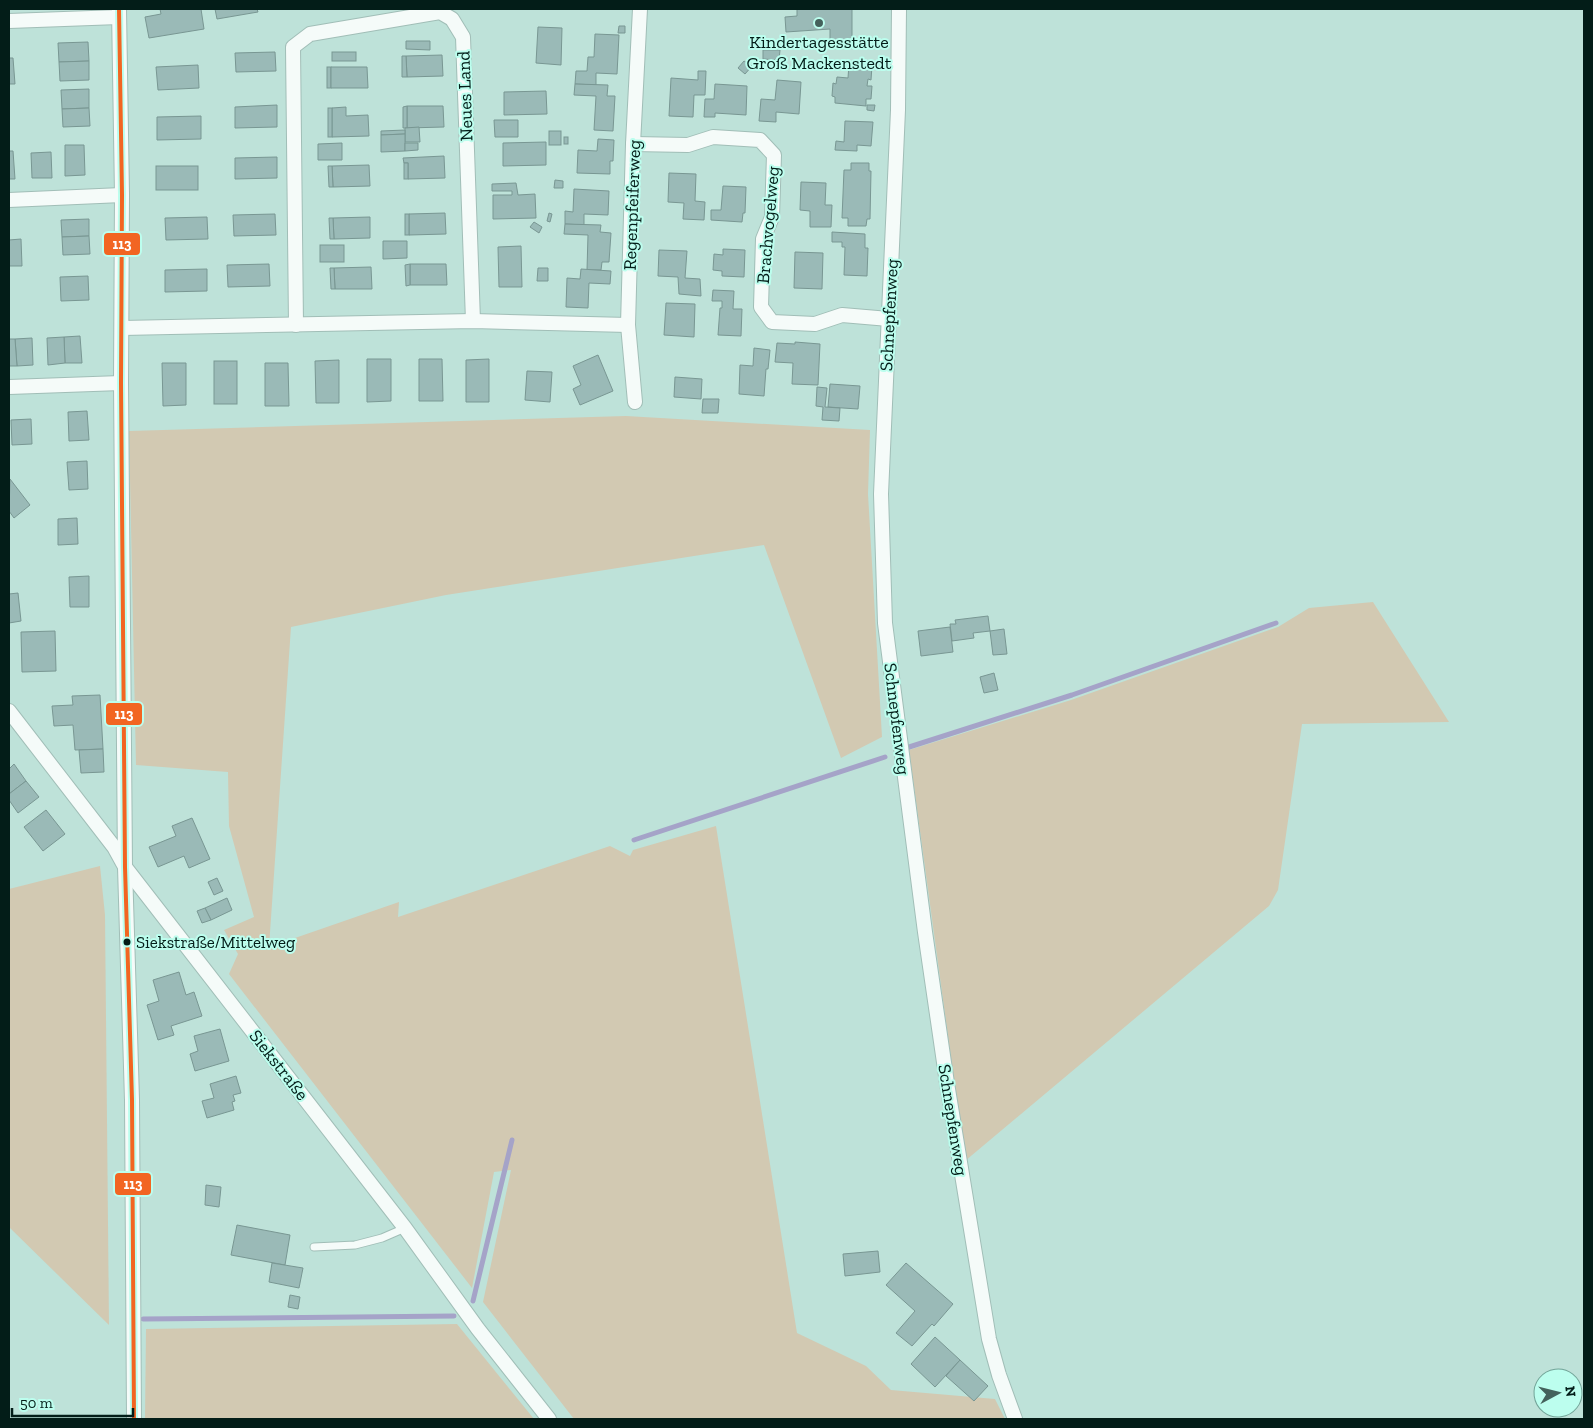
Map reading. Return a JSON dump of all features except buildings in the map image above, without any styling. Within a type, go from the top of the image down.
[{"type":"street","name":"Regenpfeiferweg","points":[[635,402],[628,325],[633,144],[640,9]]},
{"type":"street","name":"Schnepfenweg","points":[[899,9],[898,110],[881,494],[885,623],[922,913],[947,1083],[989,1339],[1015,1419]]},
{"type":"street","name":"Neues Land","points":[[296,325],[292,47],[310,34],[440,12],[452,19],[462,37],[473,321]]},
{"type":"street","points":[[9,22],[119,13],[122,195],[117,304],[122,328],[125,867],[132,1100],[134,1419]]},
{"type":"street","name":"Brachvogelweg","points":[[633,144],[688,145],[714,137],[760,140],[774,155],[772,217],[763,239],[761,307],[772,322],[814,324],[842,316],[889,319]]},
{"type":"street","points":[[9,200],[122,195]]},
{"type":"street","points":[[122,328],[473,321],[628,325]]},
{"type":"street","points":[[9,387],[121,383]]},
{"type":"street","name":"Siekstraße","points":[[9,711],[114,846],[125,867],[405,1228],[478,1329],[549,1419]]},
{"type":"lane","points":[[314,1248],[354,1245],[382,1238],[405,1228]]},
{"type":"shaded area","points":[[626,416],[870,430],[868,494],[882,737],[841,758],[764,545],[446,595],[291,627],[269,947],[399,902],[398,917],[610,846],[630,856],[633,850],[716,826],[797,1333],[866,1366],[891,1390],[995,1399],[1005,1419],[574,1419],[483,1302],[511,1170],[494,1172],[472,1288],[229,974],[238,954],[224,930],[254,917],[229,826],[228,772],[136,765],[129,431]]},
{"type":"shaded area","points":[[1373,602],[1449,722],[1302,724],[1278,890],[1269,906],[965,1161],[909,750],[1071,700],[1278,627],[1309,608]]},
{"type":"shaded area","points":[[100,866],[105,915],[109,1325],[9,1227],[9,889]]},
{"type":"shaded area","points":[[457,1324],[534,1419],[145,1419],[146,1329]]},
{"type":"waterway","points":[[906,748],[1072,695],[1276,623]]},
{"type":"waterway","points":[[634,840],[885,757]]},
{"type":"waterway","points":[[473,1301],[512,1140]]},
{"type":"waterway","points":[[143,1319],[454,1316]]},
{"type":"transit line","name":"113","points":[[119,9],[122,195],[121,383],[125,867],[132,1100],[134,1419]]},
{"type":"place","name":"Kindertagesstätte Groß Mackenstedt","points":[[819,23]]},
{"type":"place","name":"Siekstraße/Mittelweg","points":[[127,942]]}]
